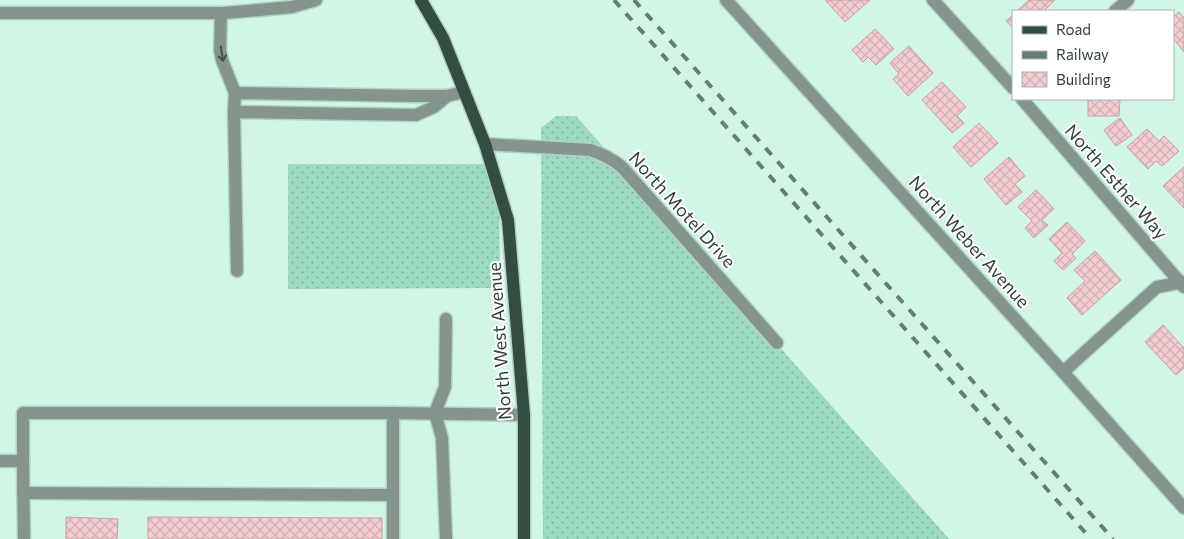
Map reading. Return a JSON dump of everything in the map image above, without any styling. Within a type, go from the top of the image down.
[{"type":"main road","points":[[421,0],[443,38],[485,144]]},
{"type":"main road","name":"North West Avenue","points":[[485,144],[508,220],[524,414],[524,539]]},
{"type":"street","points":[[0,13],[221,13],[292,7],[316,0]]},
{"type":"street","name":"North Weber Avenue","points":[[726,0],[1184,508]]},
{"type":"street","points":[[933,0],[1012,87]]},
{"type":"street","points":[[1116,10],[1128,0]]},
{"type":"street","points":[[221,13],[220,50],[235,92],[236,271]]},
{"type":"street","points":[[235,92],[361,96],[447,96],[464,92]]},
{"type":"street","points":[[361,96],[361,115]]},
{"type":"street","points":[[416,96],[416,115]]},
{"type":"street","points":[[234,112],[416,115],[434,107],[447,96]]},
{"type":"street","name":"North Esther Way","points":[[1023,100],[1183,284]]},
{"type":"street","name":"North Motel Drive","points":[[485,144],[590,150],[602,153],[612,159],[622,167],[777,343]]},
{"type":"street","points":[[1063,372],[1157,287],[1183,284]]},
{"type":"street","points":[[446,319],[445,387],[435,413],[442,438],[446,539]]},
{"type":"street","points":[[24,539],[23,413],[524,414]]},
{"type":"street","points":[[393,413],[393,539]]},
{"type":"street","points":[[0,461],[22,460]]},
{"type":"street","points":[[23,493],[393,495]]},
{"type":"green space","points":[[556,116],[576,116],[949,539],[543,539],[541,128]]},
{"type":"green space","points":[[288,164],[499,164],[500,288],[288,289]]},
{"type":"building","points":[[825,0],[870,0],[845,22]]},
{"type":"building","points":[[1029,0],[1055,0],[1045,10],[1018,10]]},
{"type":"building","points":[[1179,12],[1184,18],[1184,52],[1174,39],[1174,16]]},
{"type":"building","points":[[1012,16],[1012,27],[1006,21]]},
{"type":"building","points":[[875,29],[894,49],[876,65],[868,57],[863,62],[852,50]]},
{"type":"building","points":[[909,46],[933,73],[908,96],[893,79],[899,74],[890,63]]},
{"type":"building","points":[[942,82],[966,107],[957,116],[964,123],[952,133],[922,100]]},
{"type":"building","points":[[1088,100],[1120,100],[1119,116],[1088,116]]},
{"type":"building","points":[[1120,118],[1132,135],[1116,146],[1104,130]]},
{"type":"building","points":[[979,123],[998,143],[971,167],[953,147]]},
{"type":"building","points":[[1147,129],[1159,141],[1164,136],[1179,151],[1162,166],[1156,161],[1148,169],[1127,147]]},
{"type":"building","points":[[1009,157],[1025,176],[1015,184],[1022,192],[1006,205],[984,179]]},
{"type":"building","points":[[1184,167],[1184,208],[1163,186]]},
{"type":"building","points":[[1036,190],[1054,209],[1042,220],[1048,225],[1034,238],[1025,228],[1032,221],[1018,207]]},
{"type":"building","points":[[1067,222],[1085,241],[1072,254],[1076,258],[1063,270],[1054,261],[1062,253],[1049,239]]},
{"type":"building","points":[[1095,251],[1121,280],[1082,315],[1067,298],[1085,281],[1074,270]]},
{"type":"building","points":[[1163,325],[1184,348],[1184,368],[1176,375],[1145,342]]},
{"type":"building","points":[[66,517],[118,519],[117,539],[66,539]]},
{"type":"building","points":[[148,517],[382,518],[382,539],[148,539]]},
{"type":"railway","points":[[614,0],[1091,539]]},
{"type":"railway","points":[[634,0],[1113,539]]}]
